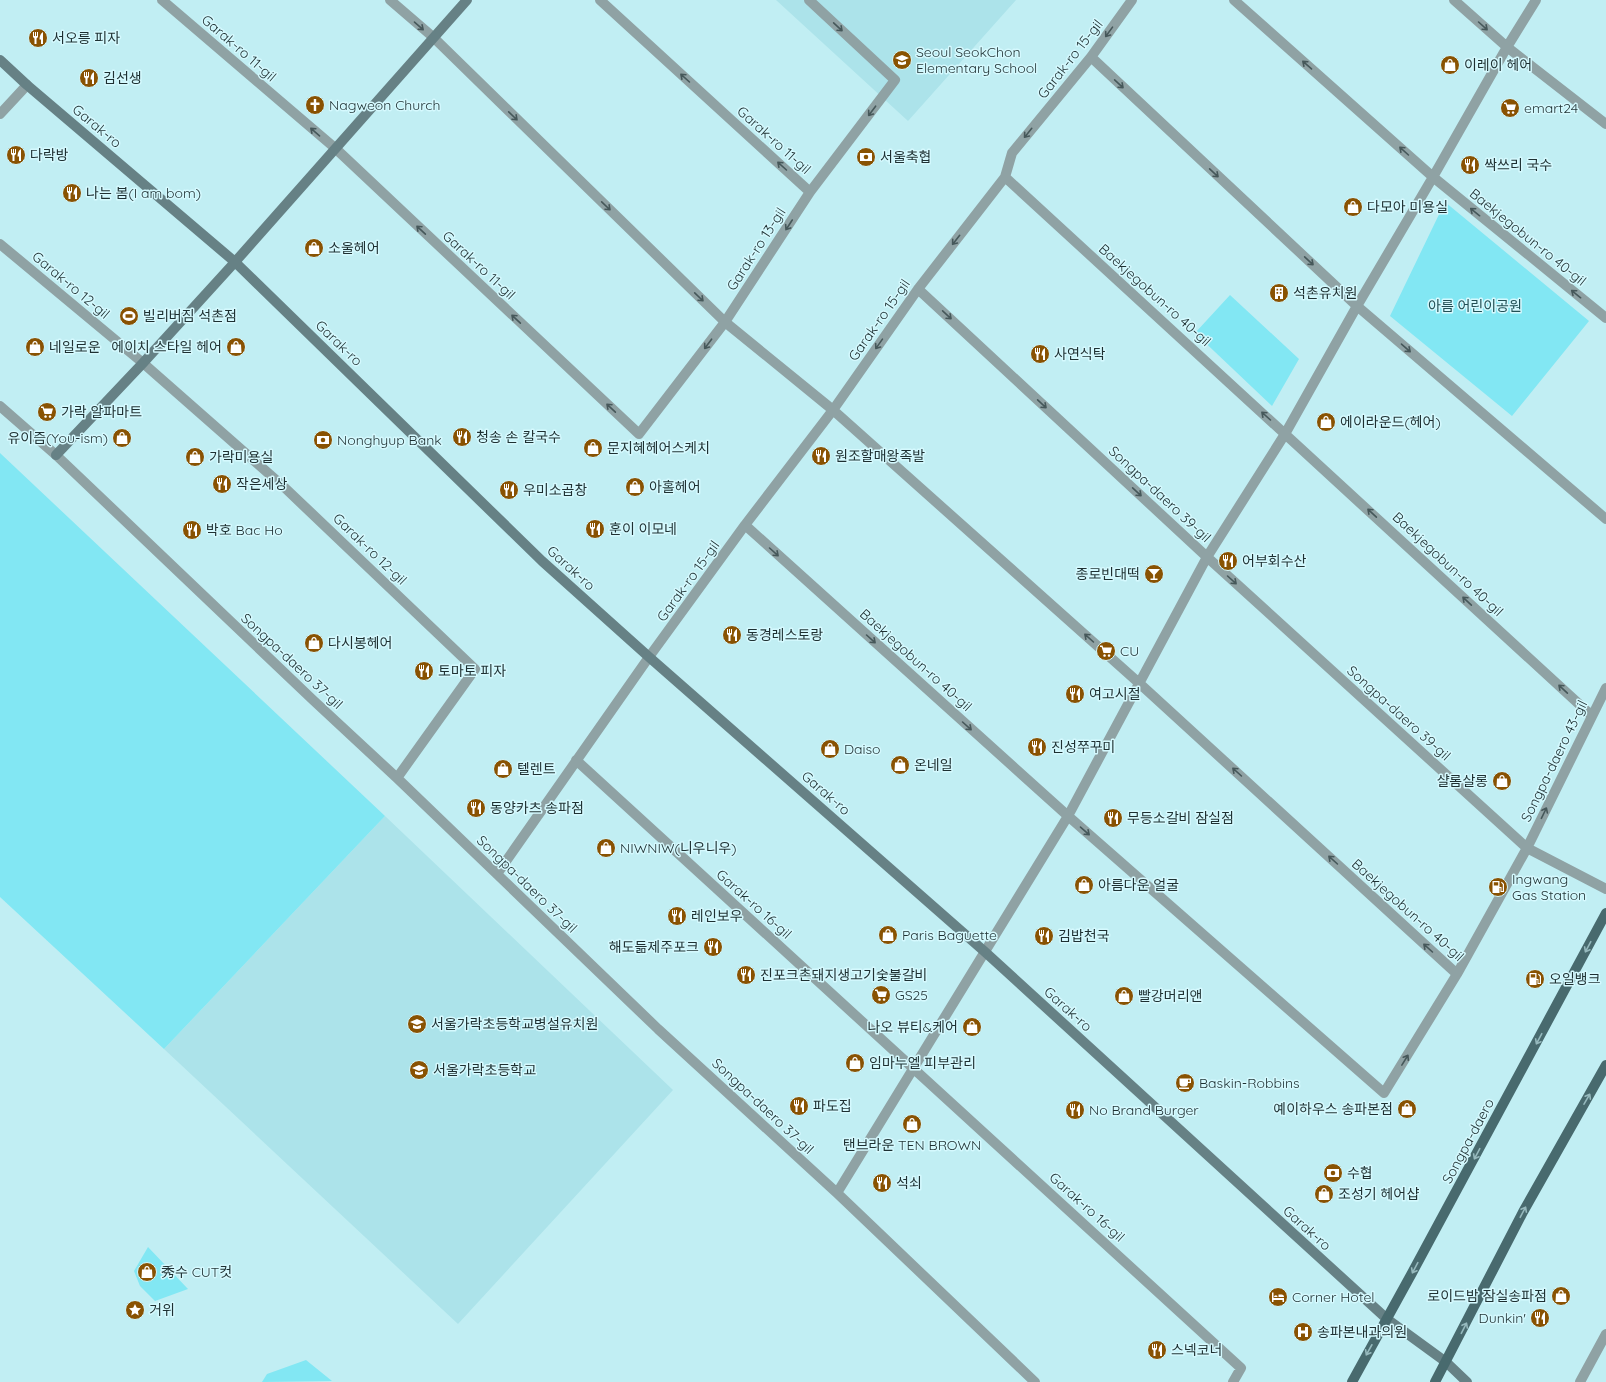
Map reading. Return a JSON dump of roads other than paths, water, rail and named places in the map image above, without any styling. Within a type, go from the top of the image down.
[{"type":"main road","name":"Songpa-daero","points":[[1352,1382],[1532,1053],[1606,913]]},
{"type":"main road","points":[[1435,1382],[1523,1212],[1606,1065]]},
{"type":"street","name":"Garak-ro 11-gil","points":[[162,0],[335,148],[639,434]]},
{"type":"street","points":[[390,0],[433,38],[725,322],[833,410]]},
{"type":"street","points":[[56,455],[235,262],[467,0]]},
{"type":"street","name":"Garak-ro 11-gil","points":[[600,0],[810,192],[895,80],[809,0]]},
{"type":"street","name":"Garak-ro 15-gil","points":[[649,657],[745,525],[833,410],[918,288],[1005,177],[1012,153],[1091,57],[1132,0]]},
{"type":"street","name":"Baekjegobun-ro 40-gil","points":[[1234,0],[1433,177],[1606,318]]},
{"type":"street","points":[[1454,0],[1507,47],[1606,124]]},
{"type":"street","points":[[837,1193],[1068,816],[1207,557],[1285,434],[1357,306],[1507,47],[1536,0]]},
{"type":"street","points":[[1091,57],[1357,306],[1606,519]]},
{"type":"street","name":"Garak-ro","points":[[0,60],[27,85],[235,262],[542,561],[984,951],[1387,1319],[1446,1362],[1467,1382]]},
{"type":"street","points":[[0,114],[27,85]]},
{"type":"street","name":"Baekjegobun-ro 40-gil","points":[[1005,177],[1592,716]]},
{"type":"street","name":"Garak-ro 13-gil","points":[[639,434],[725,322],[810,192]]},
{"type":"street","name":"Garak-ro 12-gil","points":[[0,244],[142,363],[284,487],[475,669],[397,778]]},
{"type":"street","name":"Songpa-daero 39-gil","points":[[918,288],[1207,557],[1527,848],[1606,889]]},
{"type":"street","name":"Songpa-daero 37-gil","points":[[0,406],[56,455],[397,778],[658,1029],[837,1193],[1035,1382]]},
{"type":"street","name":"Baekjegobun-ro 40-gil","points":[[745,525],[1068,816],[1384,1093],[1457,974],[1139,683],[833,410]]},
{"type":"street","points":[[497,874],[649,657]]},
{"type":"street","name":"Songpa-daero 43-gil","points":[[1527,848],[1606,688]]},
{"type":"street","name":"Garak-ro 16-gil","points":[[576,760],[1241,1368],[1233,1382]]},
{"type":"street","points":[[1457,974],[1527,848]]},
{"type":"street","points":[[1580,1382],[1602,1352],[1606,1334]]},
{"type":"place","name":"서오릉 피자","points":[[38,38]]},
{"type":"place","name":"Seoul SeokChon Elementary School","points":[[902,60]]},
{"type":"place","name":"이레이 헤어","points":[[1450,65]]},
{"type":"place","name":"김선생","points":[[89,78]]},
{"type":"place","name":"Nagweon Church","points":[[315,105]]},
{"type":"place","name":"emart24","points":[[1510,108]]},
{"type":"place","name":"다락방","points":[[16,155]]},
{"type":"place","name":"서울축협","points":[[866,157]]},
{"type":"place","name":"싹쓰리 국수","points":[[1470,165]]},
{"type":"place","name":"나는 봄(I am bom)","points":[[72,193]]},
{"type":"place","name":"다모아 미용실","points":[[1353,207]]},
{"type":"place","name":"소울헤어","points":[[314,248]]},
{"type":"place","name":"석촌유치원","points":[[1279,293]]},
{"type":"place","name":"빌리버짐 석촌점","points":[[129,316]]},
{"type":"place","name":"네일로운","points":[[35,347]]},
{"type":"place","name":"에이치 스타일 헤어","points":[[236,347]]},
{"type":"place","name":"사연식탁","points":[[1040,354]]},
{"type":"place","name":"가락 알파마트","points":[[47,412]]},
{"type":"place","name":"에이라운드(헤어)","points":[[1326,422]]},
{"type":"place","name":"청송 손 칼국수","points":[[462,437]]},
{"type":"place","name":"유이즘(You-ism)","points":[[122,438]]},
{"type":"place","name":"Nonghyup Bank","points":[[323,440]]},
{"type":"place","name":"문지혜헤어스케치","points":[[593,448]]},
{"type":"place","name":"원조할매왕족발","points":[[821,456]]},
{"type":"place","name":"가락미용실","points":[[195,457]]},
{"type":"place","name":"작은세상","points":[[222,484]]},
{"type":"place","name":"아홀헤어","points":[[635,487]]},
{"type":"place","name":"우미소곱창","points":[[509,490]]},
{"type":"place","name":"훈이 이모네","points":[[595,529]]},
{"type":"place","name":"박호 Bac Ho","points":[[192,530]]},
{"type":"place","name":"어부회수산","points":[[1228,561]]},
{"type":"place","name":"종로빈대떡","points":[[1154,574]]},
{"type":"place","name":"동경레스토랑","points":[[732,635]]},
{"type":"place","name":"다시봉헤어","points":[[314,643]]},
{"type":"place","name":"CU","points":[[1106,651]]},
{"type":"place","name":"토마토 피자","points":[[424,671]]},
{"type":"place","name":"여고시절","points":[[1075,694]]},
{"type":"place","name":"진성쭈꾸미","points":[[1037,747]]},
{"type":"place","name":"Daiso","points":[[830,749]]},
{"type":"place","name":"온네일","points":[[900,765]]},
{"type":"place","name":"텔렌트","points":[[503,769]]},
{"type":"place","name":"샬롬살롱","points":[[1502,781]]},
{"type":"place","name":"동양카츠 송파점","points":[[476,808]]},
{"type":"place","name":"무등소갈비 잠실점","points":[[1113,818]]},
{"type":"place","name":"NIWNIW(니우니우)","points":[[606,848]]},
{"type":"place","name":"아름다운 얼굴","points":[[1084,885]]},
{"type":"place","name":"Ingwang Gas Station","points":[[1498,887]]},
{"type":"place","name":"레인보우","points":[[677,916]]},
{"type":"place","name":"Paris Baguette","points":[[888,935]]},
{"type":"place","name":"김밥천국","points":[[1044,936]]},
{"type":"place","name":"해도듦제주포크","points":[[713,947]]},
{"type":"place","name":"진포크촌돼지생고기숯불갈비","points":[[746,975]]},
{"type":"place","name":"오일뱅크","points":[[1535,979]]},
{"type":"place","name":"GS25","points":[[881,995]]},
{"type":"place","name":"빨강머리앤","points":[[1124,996]]},
{"type":"place","name":"서울가락초등학교병설유치원","points":[[417,1024]]},
{"type":"place","name":"나오 뷰티&케어","points":[[972,1027]]},
{"type":"place","name":"임마누엘 피부관리","points":[[855,1063]]},
{"type":"place","name":"서울가락초등학교","points":[[419,1070]]},
{"type":"place","name":"Baskin-Robbins","points":[[1185,1083]]},
{"type":"place","name":"파도집","points":[[799,1106]]},
{"type":"place","name":"예이하우스 송파본점","points":[[1407,1109]]},
{"type":"place","name":"No Brand Burger","points":[[1075,1110]]},
{"type":"place","name":"탠브라운 TEN BROWN","points":[[912,1124]]},
{"type":"place","name":"수협","points":[[1333,1173]]},
{"type":"place","name":"석쇠","points":[[882,1183]]},
{"type":"place","name":"조성기 헤어샵","points":[[1324,1194]]},
{"type":"place","name":"秀수 CUT컷","points":[[147,1272]]},
{"type":"place","name":"로이드밤 잠실송파점","points":[[1561,1296]]},
{"type":"place","name":"Corner Hotel","points":[[1278,1297]]},
{"type":"place","name":"거위","points":[[135,1310]]},
{"type":"place","name":"Dunkin'","points":[[1540,1318]]},
{"type":"place","name":"송파본내과의원","points":[[1303,1332]]},
{"type":"place","name":"스넥코너","points":[[1157,1350]]},
{"type":"park label","name":"아름 어린이공원","points":[[1475,306]]}]
